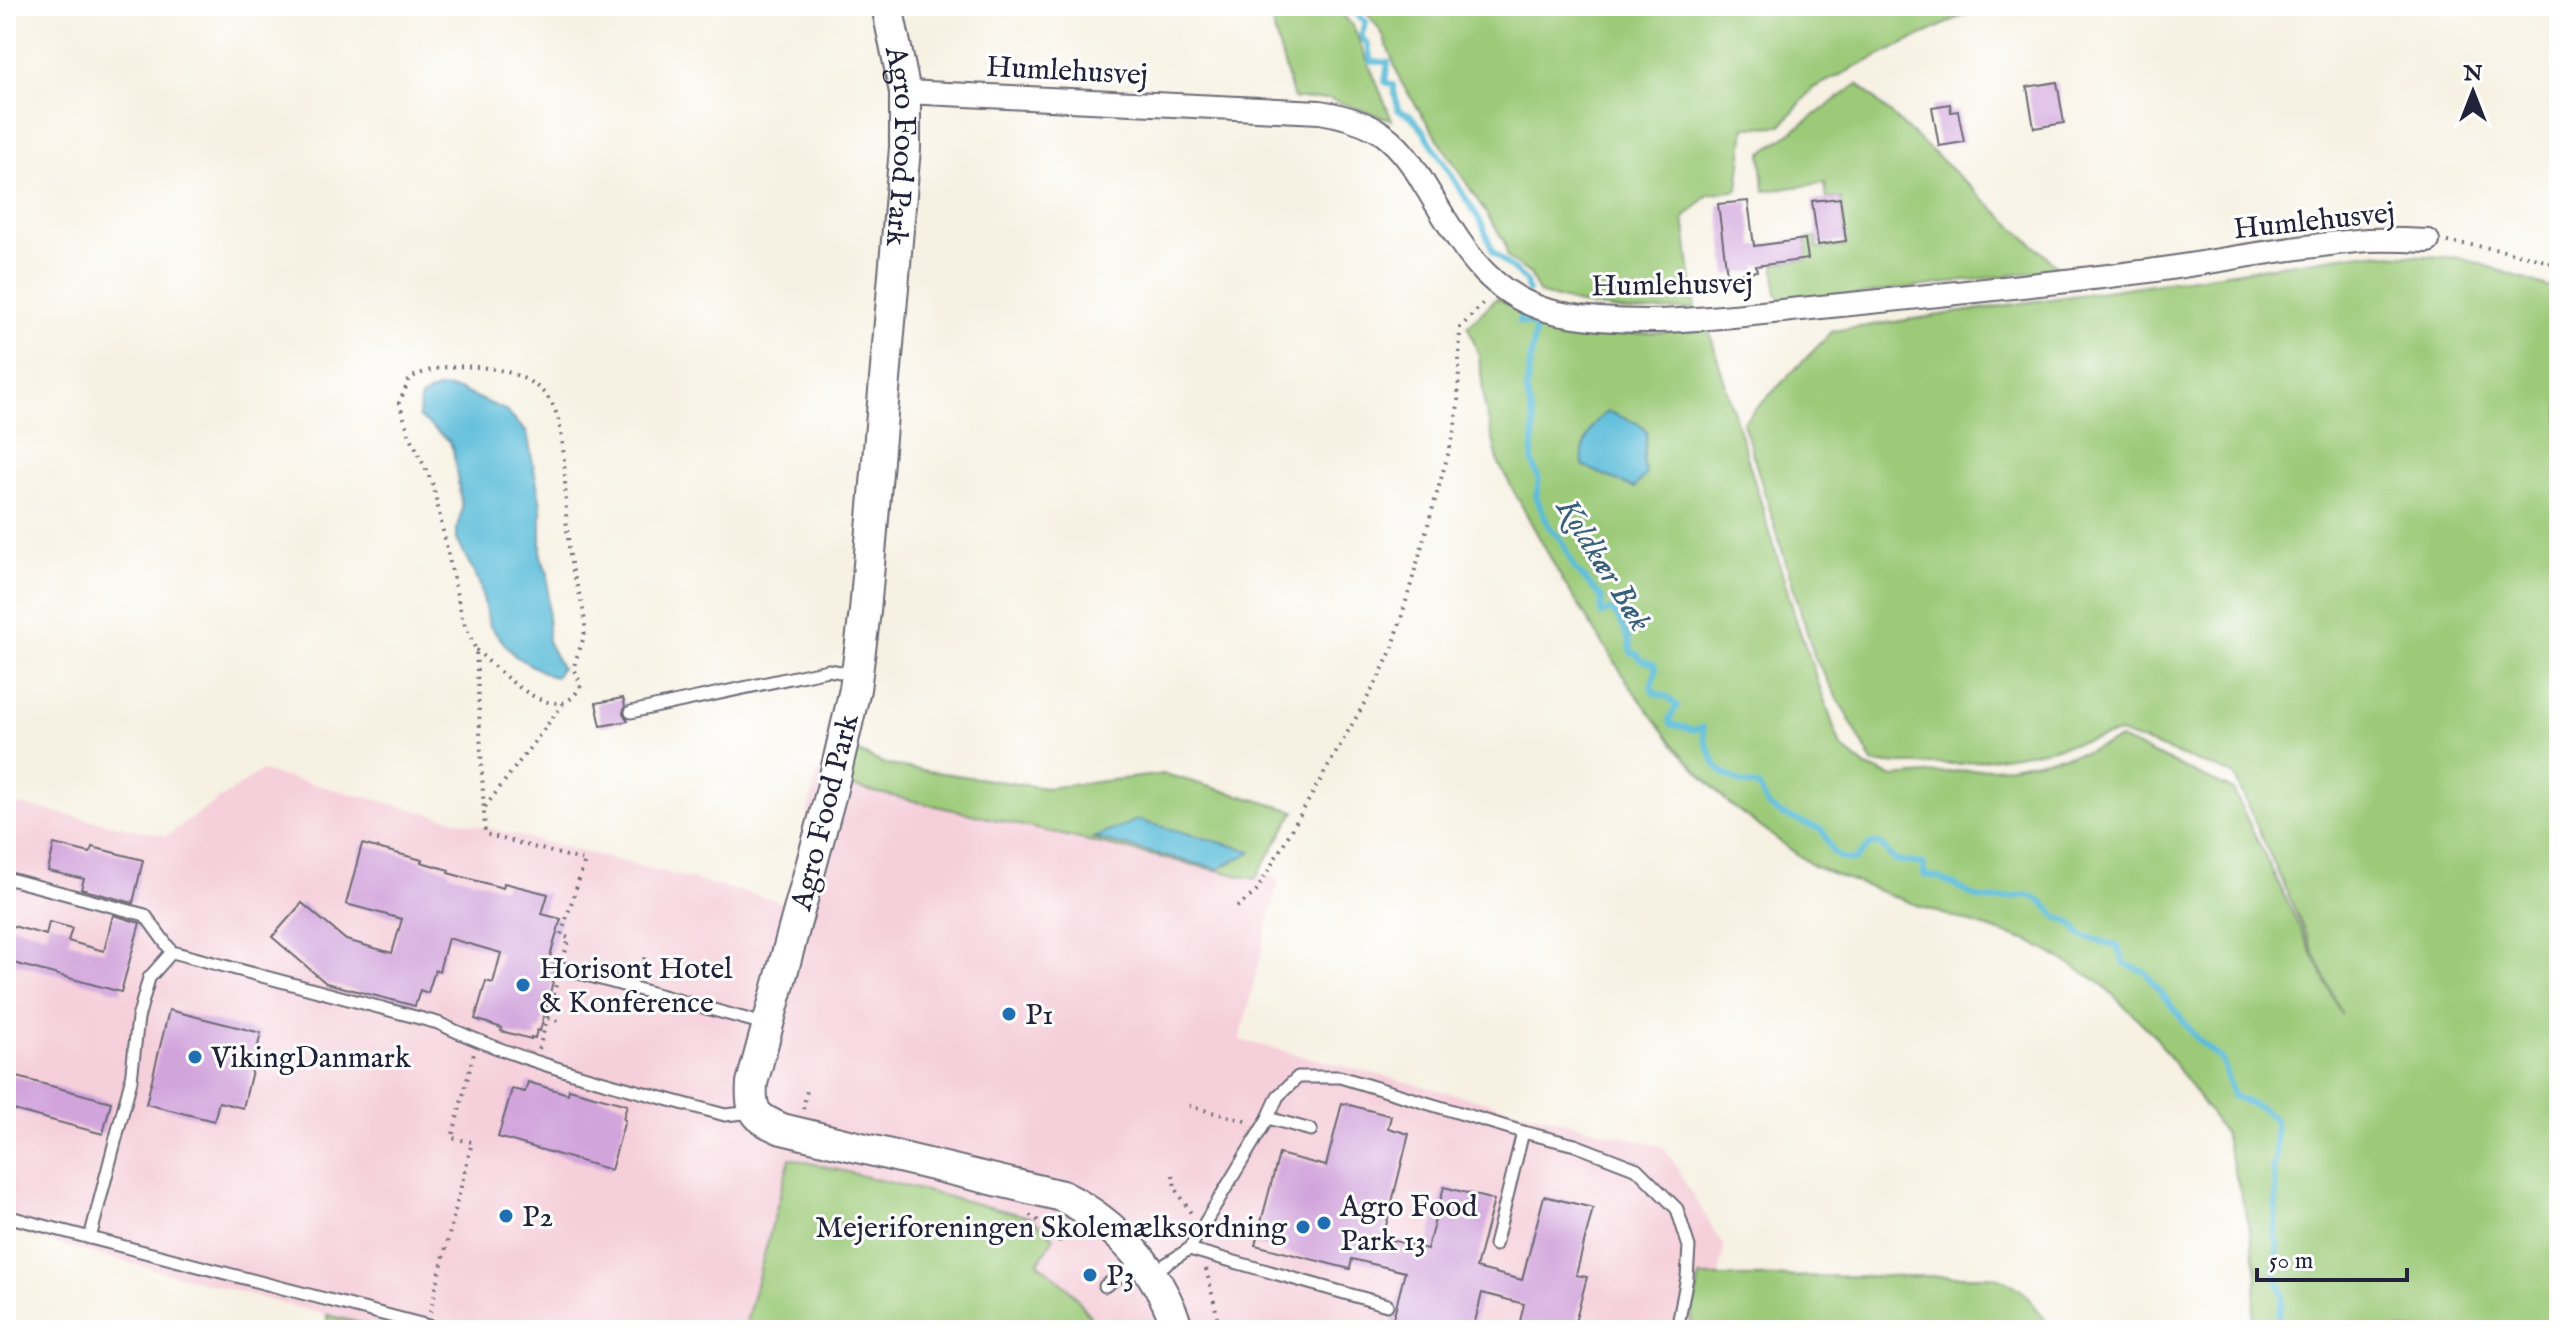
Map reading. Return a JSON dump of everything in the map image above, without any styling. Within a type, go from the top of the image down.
[{"type":"street","name":"Agro Food Park","points":[[754,1112],[752,1083],[831,793],[857,675],[865,611],[905,148],[905,92],[887,6]]},
{"type":"street","name":"Humlehusvej","points":[[905,92],[1320,112],[1349,117],[1378,131],[1397,146],[1484,274],[1535,306],[1579,317],[1648,321],[1700,319],[2033,284],[2371,240],[2428,241]]},
{"type":"street","points":[[754,1112],[765,1122],[782,1129],[1062,1196],[1088,1210],[1112,1229],[1147,1267],[1171,1307],[1178,1330]]},
{"type":"lane","points":[[631,712],[828,670],[857,675]]},
{"type":"lane","points":[[6,878],[145,915],[172,952],[438,1023],[477,1042],[535,1061],[725,1115],[754,1112]]},
{"type":"lane","points":[[90,1238],[131,1080],[138,1018],[149,978],[172,952]]},
{"type":"lane","points":[[561,968],[768,1025]]},
{"type":"lane","points":[[1105,1286],[1189,1249],[1266,1122],[1278,1096],[1298,1077],[1340,1077],[1575,1145],[1637,1169],[1677,1209],[1689,1247],[1677,1330]]},
{"type":"lane","points":[[1266,1122],[1311,1130]]},
{"type":"lane","points":[[1495,1245],[1523,1132]]},
{"type":"lane","points":[[6,1216],[444,1330]]},
{"type":"lane","points":[[1189,1249],[1387,1305]]},
{"type":"path","points":[[2428,241],[2475,245],[2559,265]]},
{"type":"path","points":[[1237,907],[1256,892],[1377,681],[1393,647],[1453,437],[1458,405],[1460,328],[1499,286]]},
{"type":"path","points":[[484,809],[563,704],[573,698],[581,685],[574,668],[585,630],[571,562],[563,452],[552,403],[536,385],[518,377],[497,370],[447,366],[429,369],[410,378],[399,403],[433,485],[462,618],[476,650],[485,834],[585,861],[561,935],[569,938],[535,1061]]},
{"type":"path","points":[[476,650],[528,694],[563,704]]},
{"type":"path","points":[[636,989],[646,952]]},
{"type":"path","points":[[547,1018],[561,1022]]},
{"type":"path","points":[[427,1326],[460,1203],[472,1142],[452,1138],[477,1042]]},
{"type":"path","points":[[1189,1106],[1266,1122]]},
{"type":"path","points":[[437,1283],[444,1285]]},
{"type":"shaded area","points":[[818,770],[1279,878],[1240,1040],[1664,1147],[1724,1247],[1710,1330],[382,1330],[6,1230],[6,802],[166,836],[261,771],[786,903]]},
{"type":"green space","points":[[1267,6],[1335,6],[1353,26],[1392,120],[1329,99],[1294,99]]},
{"type":"green space","points":[[1362,6],[1982,6],[1813,88],[1781,126],[1745,127],[1738,190],[1708,195],[1684,218],[1695,309],[1630,312],[1538,293],[1531,275],[1508,258],[1504,241],[1401,82],[1382,33]]},
{"type":"green space","points":[[1858,84],[2060,269],[1782,304],[1776,290],[1775,264],[1807,259],[1806,239],[1817,238],[1818,249],[1846,246],[1841,198],[1827,199],[1825,183],[1764,191],[1761,154]]},
{"type":"green space","points":[[2362,253],[2463,258],[2559,291],[2559,1330],[2251,1330],[2257,1274],[2248,1220],[2224,1133],[2154,1035],[2100,982],[2031,942],[1919,906],[1813,866],[1728,803],[1677,749],[1630,686],[1563,581],[1499,464],[1485,407],[1479,356],[1468,326],[1497,298],[1540,321],[1629,334],[1709,330],[1797,623],[1841,747],[1866,767],[1894,777],[2005,767],[2086,752],[2120,739],[2233,790],[2342,1015],[2234,775],[2120,733],[2040,751],[1959,764],[1874,764],[1815,658],[1743,422],[1833,331]]},
{"type":"green space","points":[[856,751],[887,765],[1045,788],[1165,774],[1295,811],[1255,879],[853,787],[845,783]]},
{"type":"green space","points":[[790,1158],[1030,1217],[1054,1237],[1038,1263],[1072,1293],[1097,1330],[744,1330]]},
{"type":"green space","points":[[1989,1276],[2019,1289],[2053,1330],[1689,1330],[1700,1277]]},
{"type":"green space","points":[[327,1315],[388,1330],[327,1330]]},
{"type":"water","points":[[441,388],[460,390],[505,410],[527,433],[541,505],[541,557],[548,574],[548,643],[561,668],[555,677],[515,656],[489,625],[479,582],[457,540],[462,508],[453,449],[448,440],[419,417],[420,399]]},
{"type":"water","points":[[1609,412],[1639,424],[1647,432],[1643,462],[1646,475],[1634,488],[1583,466],[1588,434],[1597,421]]},
{"type":"water","points":[[1137,820],[1253,851],[1218,869],[1093,838]]},
{"type":"building","points":[[2057,82],[2064,123],[2034,128],[2027,87]]},
{"type":"building","points":[[1950,104],[1951,112],[1958,111],[1964,142],[1939,146],[1932,107]]},
{"type":"building","points":[[1840,198],[1846,241],[1818,245],[1812,201]]},
{"type":"building","points":[[1748,201],[1754,246],[1805,239],[1808,259],[1756,266],[1757,271],[1727,275],[1718,204]]},
{"type":"building","points":[[623,698],[623,713],[628,721],[601,726],[596,703]]},
{"type":"building","points":[[54,844],[90,853],[92,847],[143,860],[133,903],[81,889],[84,879],[48,871]]},
{"type":"building","points":[[362,844],[422,860],[449,870],[448,873],[503,888],[504,883],[548,894],[542,914],[561,919],[549,960],[556,961],[553,967],[555,974],[540,1031],[537,1030],[535,1038],[501,1031],[502,1028],[475,1019],[486,981],[493,983],[501,953],[448,938],[439,971],[435,970],[428,993],[420,990],[415,1006],[326,983],[272,937],[302,903],[346,940],[392,953],[402,919],[346,904]]},
{"type":"building","points":[[113,915],[140,923],[121,992],[6,961],[6,924],[46,935],[49,922],[72,928],[68,941],[104,951]]},
{"type":"building","points":[[169,1010],[261,1033],[243,1108],[219,1102],[214,1121],[146,1104]]},
{"type":"building","points":[[6,1074],[111,1102],[103,1134],[6,1108]]},
{"type":"building","points":[[528,1082],[568,1094],[569,1089],[627,1105],[611,1170],[498,1137],[512,1089],[525,1092]]},
{"type":"building","name":"Agro Food Park 13","points":[[1342,1103],[1391,1116],[1388,1128],[1409,1134],[1383,1238],[1427,1249],[1444,1187],[1494,1200],[1476,1268],[1522,1280],[1544,1196],[1593,1208],[1576,1275],[1587,1277],[1573,1330],[1518,1330],[1524,1304],[1482,1293],[1473,1330],[1390,1330],[1405,1272],[1352,1259],[1350,1269],[1255,1245],[1279,1154],[1326,1166]]},
{"type":"waterway","name":"Koldkær Bæk","points":[[1348,6],[1366,22],[1361,36],[1368,45],[1371,62],[1388,62],[1385,82],[1393,85],[1398,110],[1411,116],[1425,133],[1483,226],[1493,252],[1526,281],[1528,291]]},
{"type":"waterway","name":"Koldkær Bæk","points":[[1521,314],[1519,322],[1536,325],[1526,389],[1534,425],[1532,461],[1539,479],[1536,497],[1549,527],[1561,540],[1575,569],[1602,598],[1601,614],[1610,610],[1625,629],[1631,653],[1654,664],[1656,670],[1651,687],[1654,693],[1668,697],[1677,706],[1669,719],[1671,724],[1693,730],[1703,727],[1705,741],[1723,773],[1742,783],[1759,787],[1768,806],[1781,814],[1822,830],[1833,852],[1841,858],[1855,860],[1871,844],[1880,844],[1894,860],[1924,864],[1924,875],[1941,878],[1975,897],[1992,900],[2020,896],[2037,898],[2058,918],[2071,923],[2080,935],[2117,946],[2125,964],[2145,972],[2198,1040],[2222,1060],[2233,1096],[2263,1109],[2275,1120],[2276,1157],[2273,1167],[2275,1235],[2278,1243],[2275,1273],[2283,1295],[2278,1318],[2281,1330]]},
{"type":"place","name":"Horisont Hotel & Konference","points":[[523,985]]},
{"type":"place","name":"P1","points":[[1009,1014]]},
{"type":"place","name":"VikingDanmark","points":[[195,1057]]},
{"type":"place","name":"P2","points":[[506,1216]]},
{"type":"place","name":"Agro Food Park 13","points":[[1324,1223]]},
{"type":"place","name":"Mejeriforeningen Skolemælksordning","points":[[1303,1227]]},
{"type":"place","name":"P3","points":[[1090,1275]]}]
